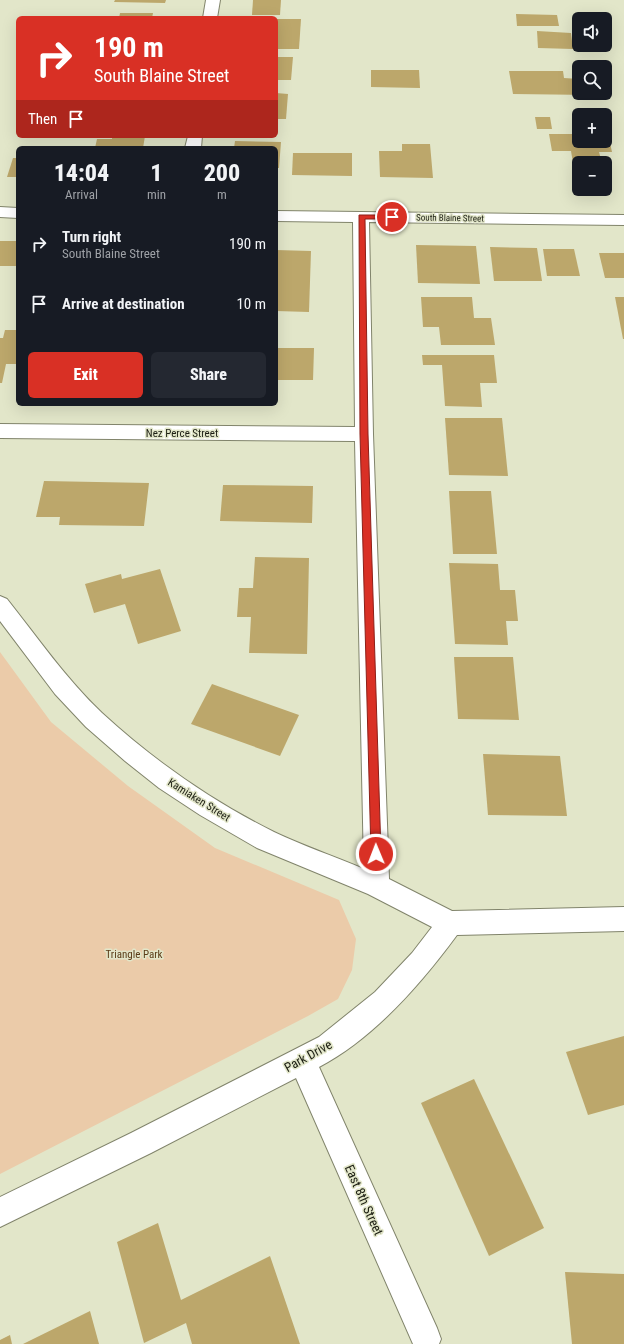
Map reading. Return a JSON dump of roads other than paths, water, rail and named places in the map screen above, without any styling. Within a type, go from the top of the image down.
[{"type":"street","points":[[210,16],[213,0]]},
{"type":"street","points":[[0,212],[16,213]]},
{"type":"street","name":"South Blaine Street","points":[[278,216],[624,220]]},
{"type":"street","points":[[361,216],[364,434],[377,886]]},
{"type":"street","name":"Nez Perce Street","points":[[0,431],[364,434]]},
{"type":"street","name":"Kamiaken Street","points":[[0,605],[63,687],[94,720],[133,754],[167,780],[208,807],[266,840],[377,886],[451,923]]},
{"type":"street","points":[[451,923],[624,919]]},
{"type":"street","name":"Park Drive","points":[[0,1212],[141,1143],[329,1047],[384,1001],[421,962],[451,923]]},
{"type":"street","name":"East 8th Street","points":[[302,1061],[426,1339]]},
{"type":"park label","name":"Triangle Park","points":[[134,954]]}]
